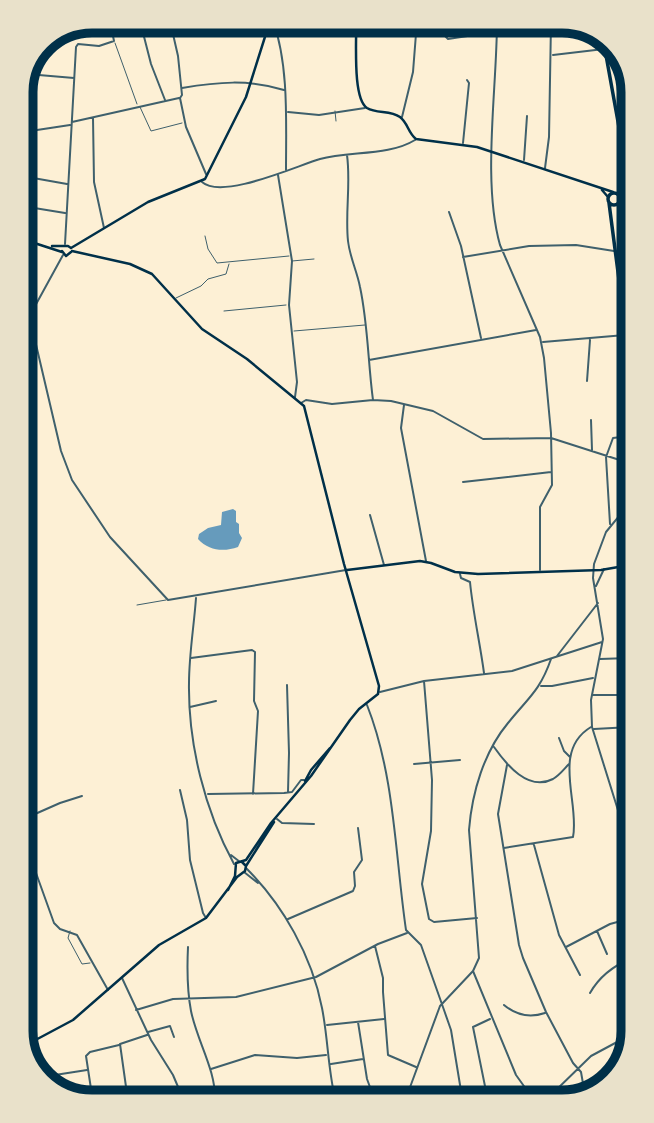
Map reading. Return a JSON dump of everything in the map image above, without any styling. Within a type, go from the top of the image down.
[{"type":"main road","points":[[356,33],[359,98],[365,107],[401,118],[416,139],[463,144],[493,152],[545,168],[602,190],[615,198]]},
{"type":"main road","points":[[63,250],[69,255],[71,250],[148,202],[202,182],[208,175],[250,83],[268,34]]},
{"type":"main road","points":[[606,53],[621,138]]},
{"type":"main road","points":[[602,190],[615,198]]},
{"type":"main road","points":[[621,192],[615,198],[610,219],[621,300]]},
{"type":"main road","points":[[615,198],[621,196]]},
{"type":"main road","points":[[33,242],[144,269],[158,278],[207,334],[247,359],[295,397],[306,411],[379,692],[359,709],[275,820],[241,862],[235,865],[236,872],[228,890]]},
{"type":"main road","points":[[347,570],[426,562],[460,573],[594,570],[621,566]]},
{"type":"main road","points":[[34,1041],[73,1020],[159,945],[206,918],[243,873],[275,820]]},
{"type":"main road","points":[[241,862],[246,867]]},
{"type":"main road","points":[[236,872],[243,873]]},
{"type":"street","points":[[401,118],[412,72],[416,33]]},
{"type":"street","points":[[444,33],[448,39],[489,33]]},
{"type":"street","points":[[497,33],[492,198],[496,229],[541,342],[551,438],[551,488],[540,508],[540,571]]},
{"type":"street","points":[[545,168],[551,33]]},
{"type":"street","points":[[33,310],[63,250],[77,45],[99,46],[114,41],[113,34]]},
{"type":"street","points":[[143,34],[165,101]]},
{"type":"street","points":[[172,34],[185,122],[208,175]]},
{"type":"street","points":[[275,34],[280,53],[286,112],[286,171]]},
{"type":"street","points":[[552,55],[602,49]]},
{"type":"street","points":[[36,75],[74,78]]},
{"type":"street","points":[[463,144],[469,83],[467,80]]},
{"type":"street","points":[[181,88],[211,82],[265,84],[284,90]]},
{"type":"street","points":[[33,130],[180,98]]},
{"type":"street","points":[[286,112],[319,115],[361,110],[365,107]]},
{"type":"street","points":[[523,161],[527,117]]},
{"type":"street","points":[[93,118],[94,182],[105,229]]},
{"type":"street","points":[[202,182],[208,186],[227,186],[278,175],[322,159],[389,148],[416,139]]},
{"type":"street","points":[[347,155],[348,239],[360,288],[373,400]]},
{"type":"street","points":[[278,175],[292,261],[289,305],[297,382],[295,397]]},
{"type":"street","points":[[33,178],[68,184]]},
{"type":"street","points":[[33,208],[66,213]]},
{"type":"street","points":[[449,212],[456,227],[481,339]]},
{"type":"street","points":[[463,257],[530,246],[576,245],[614,251]]},
{"type":"street","points":[[35,307],[34,336],[53,408],[61,452],[72,480],[113,540],[168,600],[347,570]]},
{"type":"street","points":[[368,360],[537,330]]},
{"type":"street","points":[[541,342],[621,336]]},
{"type":"street","points":[[587,381],[590,339]]},
{"type":"street","points":[[301,403],[306,400],[332,404],[373,400],[404,404],[433,411],[483,439],[551,438],[621,461]]},
{"type":"street","points":[[404,404],[401,428],[426,562]]},
{"type":"street","points":[[591,420],[592,451]]},
{"type":"street","points":[[610,526],[606,456],[613,438],[621,437]]},
{"type":"street","points":[[463,482],[551,472]]},
{"type":"street","points":[[621,513],[610,526],[597,551],[594,570],[603,642],[591,694],[592,728],[621,820]]},
{"type":"street","points":[[370,515],[384,566]]},
{"type":"street","points":[[596,587],[604,569]]},
{"type":"street","points":[[460,573],[461,578],[470,582],[473,618],[485,674]]},
{"type":"street","points":[[196,597],[190,659],[190,707],[194,747],[206,794],[221,837],[235,865]]},
{"type":"street","points":[[557,657],[598,603]]},
{"type":"street","points":[[379,692],[424,681],[512,671],[603,642]]},
{"type":"street","points":[[190,659],[252,650],[256,655],[254,701],[258,711],[253,794]]},
{"type":"street","points":[[600,658],[621,658]]},
{"type":"street","points":[[408,1090],[442,1004],[473,971],[479,958],[469,830],[471,811],[484,763],[508,722],[540,686],[551,659]]},
{"type":"street","points":[[540,686],[552,687],[594,678]]},
{"type":"street","points":[[424,681],[432,762],[431,831],[422,884],[429,919],[434,922],[477,918]]},
{"type":"street","points":[[287,685],[288,792]]},
{"type":"street","points":[[591,694],[621,695]]},
{"type":"street","points":[[190,707],[216,701]]},
{"type":"street","points":[[366,704],[377,737],[396,832],[405,927],[421,945],[451,1030],[461,1090]]},
{"type":"street","points":[[504,848],[534,845],[573,836],[570,763],[572,751],[585,732],[592,728],[621,727]]},
{"type":"street","points":[[559,737],[570,758]]},
{"type":"street","points":[[493,745],[507,765],[523,776],[540,782],[556,777],[570,763]]},
{"type":"street","points":[[414,764],[460,760]]},
{"type":"street","points":[[507,765],[498,814],[523,958],[546,1012],[579,1069],[584,1086]]},
{"type":"street","points":[[206,794],[292,792],[300,780],[305,781]]},
{"type":"street","points":[[180,790],[187,820],[190,860],[206,918]]},
{"type":"street","points":[[33,815],[82,796]]},
{"type":"street","points":[[275,820],[282,823],[314,824]]},
{"type":"street","points":[[287,920],[353,891],[354,872],[362,860],[358,828]]},
{"type":"street","points":[[534,845],[559,935],[580,975]]},
{"type":"street","points":[[230,855],[241,862]]},
{"type":"street","points":[[33,865],[54,923],[60,929],[77,935],[108,990]]},
{"type":"street","points":[[246,867],[275,901],[287,920],[313,978],[325,1026],[334,1090]]},
{"type":"street","points":[[243,873],[259,883]]},
{"type":"street","points":[[565,947],[597,930],[621,922]]},
{"type":"street","points":[[597,930],[607,954]]},
{"type":"street","points":[[136,1010],[159,1002],[236,997],[313,978],[375,946],[408,933]]},
{"type":"street","points":[[375,946],[384,984],[388,1055],[417,1068]]},
{"type":"street","points":[[188,947],[191,1011],[215,1090]]},
{"type":"street","points":[[590,993],[601,978],[621,964]]},
{"type":"street","points":[[473,971],[516,1075],[527,1090]]},
{"type":"street","points":[[122,978],[148,1034],[179,1090]]},
{"type":"street","points":[[504,1005],[518,1014],[531,1017],[546,1012]]},
{"type":"street","points":[[486,1090],[473,1027],[491,1018]]},
{"type":"street","points":[[325,1026],[385,1019]]},
{"type":"street","points":[[358,1022],[371,1090]]},
{"type":"street","points":[[91,1090],[86,1056],[90,1052],[170,1026],[174,1037]]},
{"type":"street","points":[[557,1090],[594,1053],[620,1040]]},
{"type":"street","points":[[120,1044],[126,1090]]},
{"type":"street","points":[[210,1069],[255,1055],[299,1058],[328,1055]]},
{"type":"street","points":[[329,1064],[364,1059]]},
{"type":"street","points":[[54,1076],[88,1070]]},
{"type":"lane","points":[[114,41],[151,131],[185,122]]},
{"type":"lane","points":[[335,111],[336,121]]},
{"type":"lane","points":[[205,236],[215,262],[291,256]]},
{"type":"lane","points":[[292,261],[314,259]]},
{"type":"lane","points":[[176,298],[204,284],[208,279],[226,274],[229,263]]},
{"type":"lane","points":[[224,311],[289,305]]},
{"type":"lane","points":[[292,331],[365,325]]},
{"type":"lane","points":[[137,605],[168,600]]},
{"type":"lane","points":[[70,931],[68,938],[82,964],[92,962]]},
{"type":"water","points":[[233,509],[236,511],[236,522],[239,524],[242,538],[238,547],[217,549],[198,539],[199,534],[208,528],[221,525],[222,512]]}]
